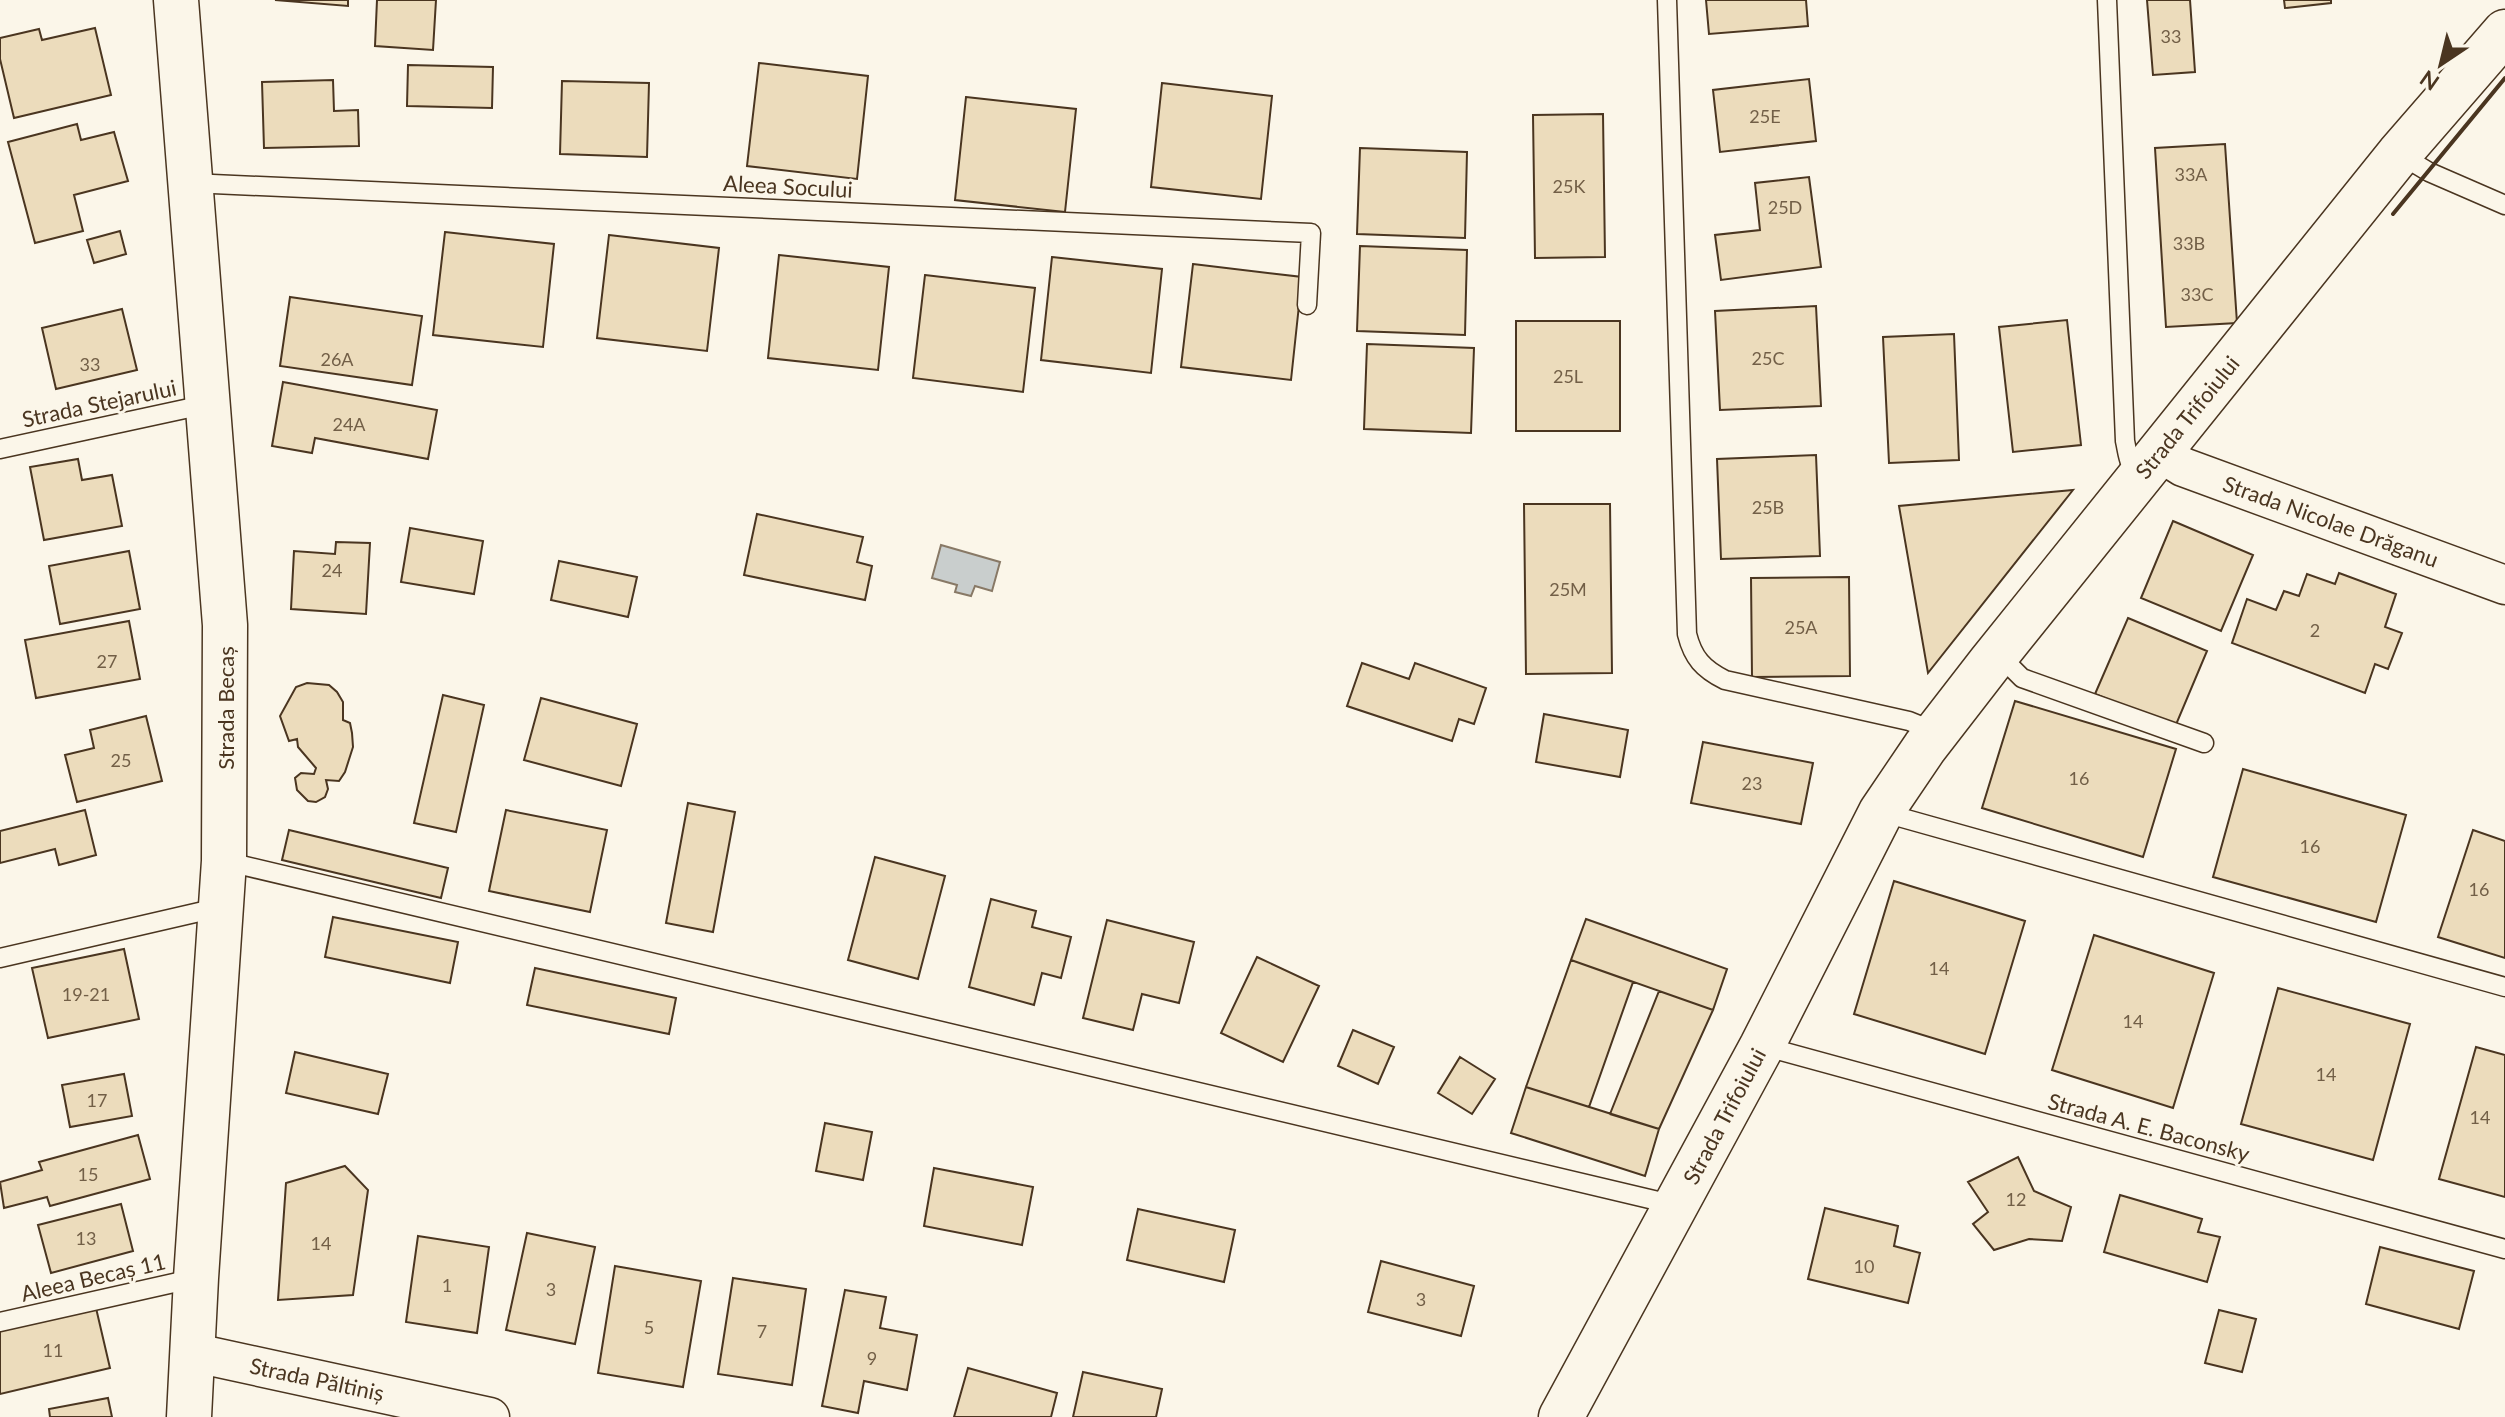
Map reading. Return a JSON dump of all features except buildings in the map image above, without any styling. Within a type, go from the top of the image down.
[{"type":"street","name":"Strada Becaș","points":[[176,0],[225,625],[224,861],[189,1417]]},
{"type":"street","name":"Strada Trifoiului","points":[[1561,1417],[1675,1205],[1771,1049],[1881,812],[1903,777],[2399,154],[2505,32]]},
{"type":"street","name":"Strada Nicolae Drăganu","points":[[2150,463],[2183,467],[2505,585]]},
{"type":"street","name":"Strada Păltiniș","points":[[191,1352],[490,1417]]},
{"type":"lane","points":[[1667,0],[1687,634],[1691,652],[1701,665],[1725,680],[1909,721],[1936,732]]},
{"type":"lane","points":[[2107,0],[2125,441],[2129,462],[2134,470],[2150,463]]},
{"type":"lane","points":[[2399,154],[2429,172],[2505,205]]},
{"type":"lane","name":"Aleea Socului","points":[[191,183],[1311,233],[1307,305]]},
{"type":"lane","name":"Strada Stejarului","points":[[0,449],[208,404]]},
{"type":"lane","points":[[1998,654],[2022,678],[2204,743]]},
{"type":"lane","points":[[1881,812],[2505,987]]},
{"type":"lane","points":[[224,861],[1675,1205]]},
{"type":"lane","points":[[0,958],[221,907]]},
{"type":"lane","name":"Strada A. E. Baconsky","points":[[1771,1049],[2505,1249]]},
{"type":"lane","name":"Aleea Becaș 11","points":[[0,1322],[196,1278]]},
{"type":"shaded area","points":[[941,545],[1000,562],[992,591],[975,586],[971,596],[955,592],[957,585],[932,578]]},
{"type":"wall","points":[[2393,214],[2505,78]]}]
